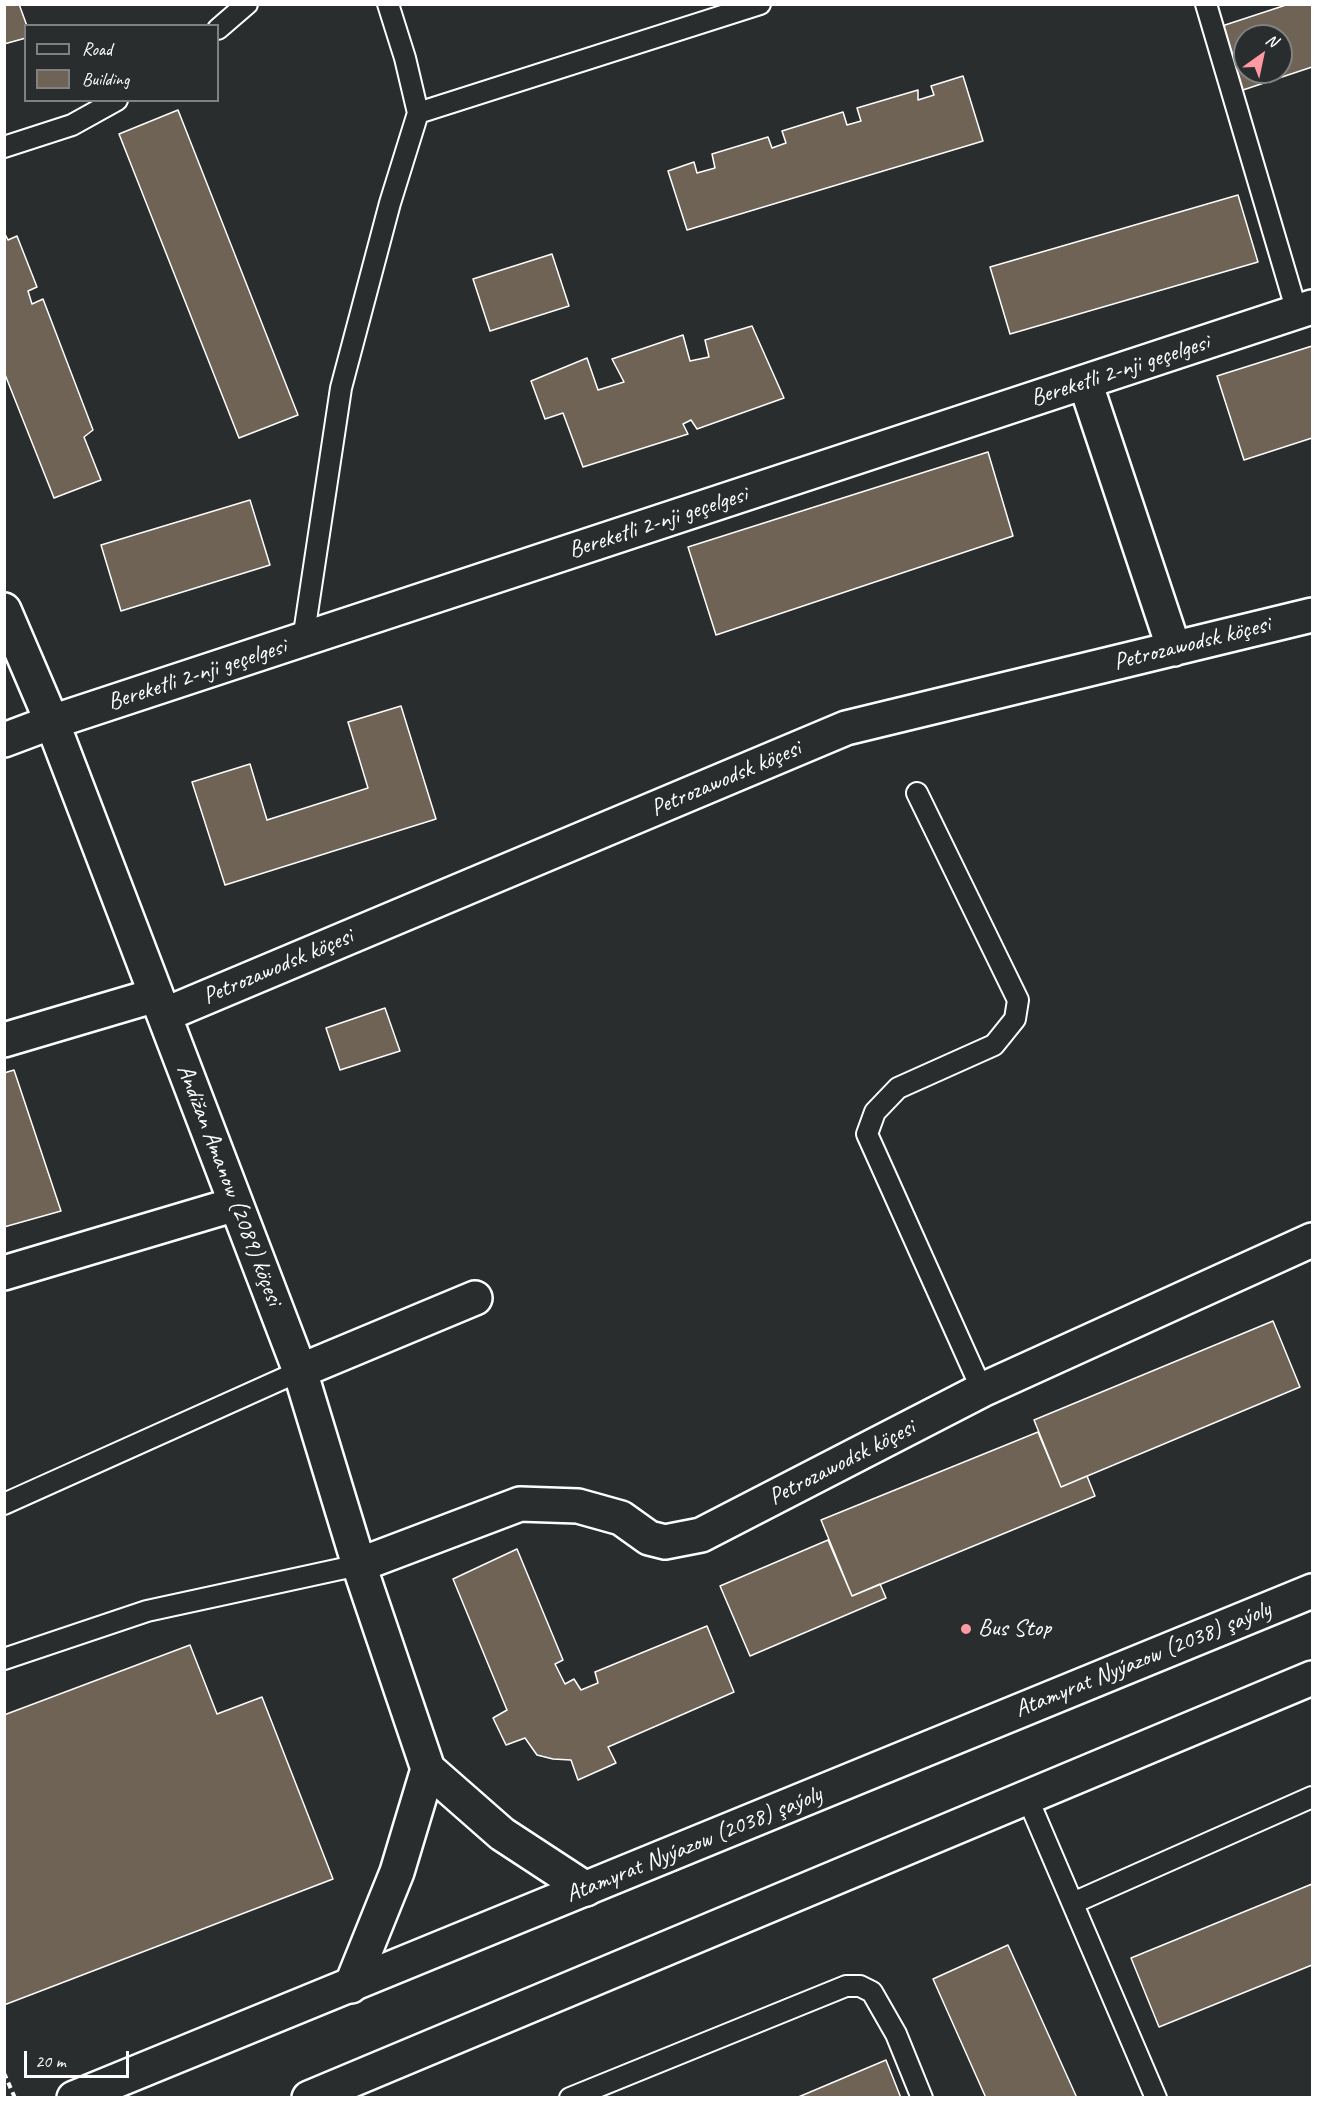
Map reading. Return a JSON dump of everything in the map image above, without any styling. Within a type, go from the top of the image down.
[{"type":"street","name":"Bereketli 2-nji geçelgesi","points":[[4,740],[52,722],[1305,310]]},
{"type":"street","points":[[1085,382],[1174,649]]},
{"type":"street","name":"Andižan Amanow (2089) köçesi","points":[[4,610],[52,722],[300,1371],[358,1565],[428,1769],[502,1834],[586,1889]]},
{"type":"street","name":"Petrozawodsk köçesi","points":[[4,1040],[160,1005],[846,728],[1312,615]]},
{"type":"street","points":[[4,1274],[236,1204]]},
{"type":"street","name":"Petrozawodsk köçesi","points":[[358,1565],[520,1504],[578,1506],[621,1518],[649,1538],[665,1542],[701,1535],[982,1390],[1312,1240]]},
{"type":"street","points":[[300,1371],[475,1298]]},
{"type":"street","name":"Atamyrat Nyýazow (2038) şaýoly","points":[[74,2097],[351,1986],[1312,1591]]},
{"type":"street","points":[[309,2097],[1312,1678]]},
{"type":"street","points":[[351,1986],[397,1872],[428,1769]]},
{"type":"lane","points":[[219,28],[247,4]]},
{"type":"lane","points":[[303,640],[341,388],[390,203],[418,113],[405,58],[388,4]]},
{"type":"lane","points":[[1206,4],[1305,310]]},
{"type":"lane","points":[[418,113],[750,6]]},
{"type":"lane","points":[[4,147],[72,125],[113,102]]},
{"type":"lane","points":[[917,794],[1018,1000],[1015,1019],[994,1045],[898,1088],[875,1112],[867,1134],[982,1390]]},
{"type":"lane","points":[[4,1504],[300,1371]]},
{"type":"lane","points":[[4,1659],[147,1611],[358,1565]]},
{"type":"lane","points":[[1027,1797],[1156,2097]]},
{"type":"lane","points":[[1073,1903],[1312,1797]]},
{"type":"lane","points":[[570,2097],[846,1986],[860,1986],[872,1992],[896,2034],[922,2097]]},
{"type":"path","points":[[4,2073],[15,2097]]},
{"type":"building","points":[[4,4],[19,4],[26,24],[24,24],[24,39],[4,44]]},
{"type":"building","points":[[1289,4],[1312,4],[1312,67],[1293,73],[1293,24],[1233,24],[1233,70],[1219,27]]},
{"type":"building","points":[[963,76],[983,141],[687,230],[668,171],[694,162],[697,173],[715,168],[712,154],[768,137],[772,148],[786,143],[782,131],[843,112],[847,125],[861,121],[857,108],[918,90],[918,100],[934,95],[931,86]]},
{"type":"building","points":[[1238,84],[1261,84],[1240,91]]},
{"type":"building","points":[[178,110],[298,415],[239,438],[119,134]]},
{"type":"building","points":[[1238,195],[1258,262],[1010,334],[990,267]]},
{"type":"building","points":[[4,232],[8,240],[17,236],[37,287],[28,291],[32,304],[43,299],[93,430],[84,437],[101,480],[54,498],[4,372]]},
{"type":"building","points":[[552,254],[569,306],[490,331],[473,279]]},
{"type":"building","points":[[752,326],[784,398],[697,429],[691,420],[683,424],[688,434],[583,467],[563,413],[545,419],[531,381],[587,358],[598,390],[624,382],[612,359],[683,335],[690,361],[709,357],[705,340]]},
{"type":"building","points":[[1312,346],[1312,438],[1244,460],[1217,376]]},
{"type":"building","points":[[988,452],[1013,536],[716,635],[688,547]]},
{"type":"building","points":[[250,500],[270,565],[121,611],[101,545]]},
{"type":"building","points":[[401,706],[436,819],[225,885],[192,782],[250,764],[267,820],[368,788],[348,722]]},
{"type":"building","points":[[385,1008],[400,1051],[340,1070],[326,1028]]},
{"type":"building","points":[[14,1070],[61,1211],[4,1227],[4,1073]]},
{"type":"building","points":[[1273,1321],[1300,1387],[1061,1487],[1034,1420]]},
{"type":"building","points":[[1038,1432],[1061,1487],[1087,1476],[1095,1496],[852,1596],[821,1520]]},
{"type":"building","points":[[828,1540],[852,1596],[880,1584],[886,1598],[750,1656],[720,1586]]},
{"type":"building","points":[[517,1549],[563,1660],[555,1664],[565,1684],[574,1679],[581,1690],[598,1683],[595,1672],[707,1626],[734,1692],[608,1747],[616,1763],[578,1780],[571,1760],[537,1755],[525,1738],[506,1745],[493,1718],[507,1710],[453,1579]]},
{"type":"building","points":[[190,1645],[217,1714],[262,1697],[333,1879],[4,2005],[4,1715]]},
{"type":"building","points":[[1312,1884],[1312,1965],[1159,2027],[1131,1958]]},
{"type":"building","points":[[1008,1945],[1077,2098],[986,2098],[933,1979]]},
{"type":"building","points":[[886,2060],[901,2098],[796,2098]]},
{"type":"place","name":"Bus Stop","points":[[966,1629]]}]
